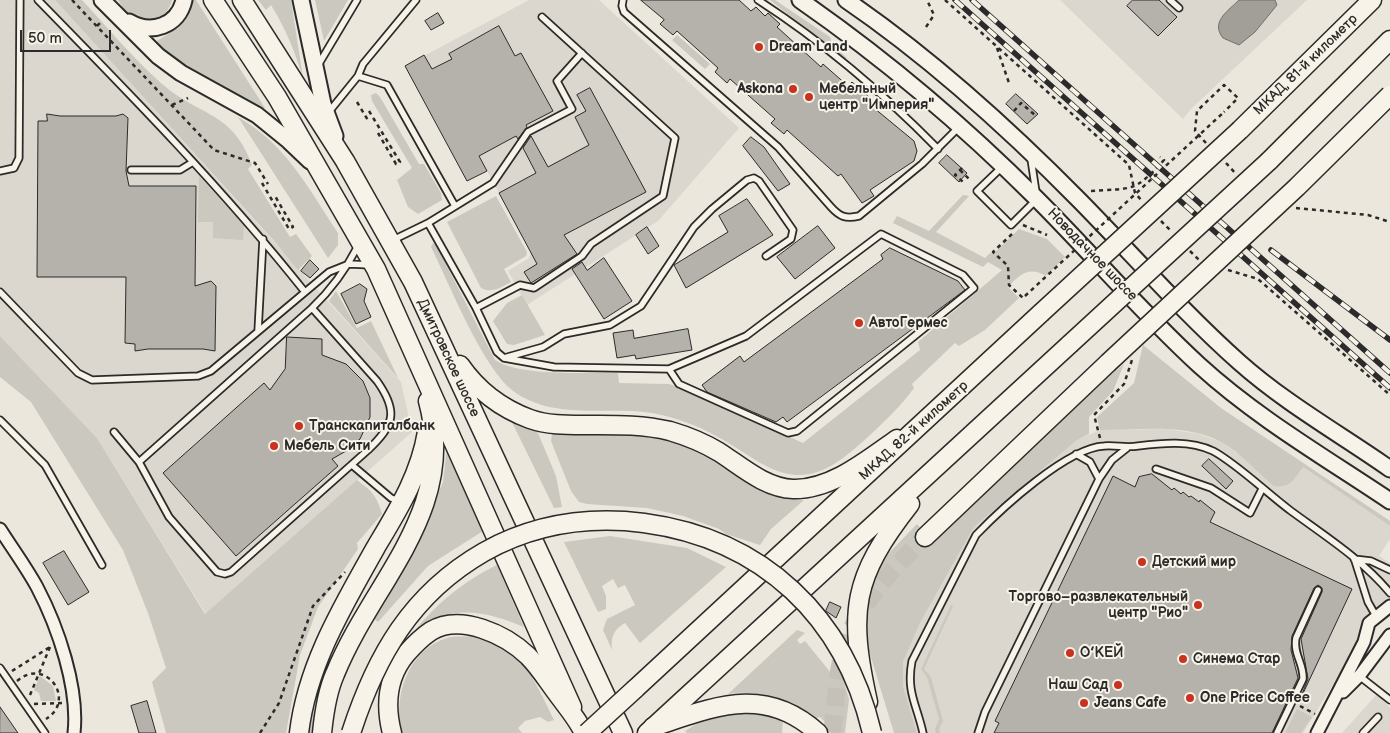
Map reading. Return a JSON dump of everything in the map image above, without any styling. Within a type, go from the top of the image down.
[{"type":"main road","points":[[102,0],[108,17],[181,73],[257,116],[289,140],[323,174]]},
{"type":"main road","points":[[108,17],[148,30],[160,28],[182,9],[184,0]]},
{"type":"main road","name":"Дмитровское шоссе","points":[[214,0],[278,97],[374,265],[584,731]]},
{"type":"main road","name":"Дмитровское шоссе","points":[[242,0],[345,160],[390,241],[434,327],[622,731]]},
{"type":"main road","points":[[301,0],[326,115],[345,160]]},
{"type":"main road","name":"Новодачное шоссе","points":[[800,0],[862,43],[960,126],[1037,199],[1179,345],[1218,381],[1257,411],[1390,501]]},
{"type":"main road","name":"Новодачное шоссе","points":[[846,0],[917,52],[968,94],[1029,151],[1200,325],[1239,362],[1274,389],[1390,469]]},
{"type":"main road","name":"МКАД, 81-й километр","points":[[1240,130],[1372,0]]},
{"type":"main road","points":[[650,730],[1269,161],[1390,40]]},
{"type":"main road","points":[[925,537],[1297,187],[1390,95]]},
{"type":"main road","name":"МКАД, 82-й километр","points":[[584,731],[635,688],[1240,130]]},
{"type":"main road","points":[[434,327],[469,378],[483,394],[505,408],[532,420],[560,425],[641,426],[671,432],[696,440],[718,451],[752,475],[775,486],[792,489],[812,487],[835,479],[930,417]]},
{"type":"main road","points":[[322,733],[325,709],[335,674],[374,597],[416,526],[425,506],[435,459],[430,410],[420,364]]},
{"type":"main road","points":[[299,733],[304,701],[316,662],[348,596],[403,502],[423,455],[430,410]]},
{"type":"main road","points":[[876,733],[858,644],[857,611],[861,584],[871,561],[889,530],[943,462]]},
{"type":"main road","points":[[351,733],[372,674],[385,650],[426,597],[453,574],[484,552],[519,536],[555,525],[591,519],[665,526],[707,537],[753,560],[789,586],[818,616],[846,660],[865,704],[872,733]]},
{"type":"main road","points":[[392,733],[386,707],[390,683],[400,662],[415,644],[432,631],[451,625],[468,625],[509,640],[529,657],[584,731]]},
{"type":"main road","points":[[650,730],[718,706],[749,703],[768,705],[786,710],[806,722],[818,733]]},
{"type":"street","points":[[0,529],[45,603],[69,676],[74,705],[74,733]]},
{"type":"street","points":[[1355,673],[1366,628],[1384,614]]},
{"type":"street","points":[[1364,642],[1371,645],[1387,640]]},
{"type":"street","points":[[1318,733],[1337,699],[1355,673],[1387,640]]},
{"type":"lane","points":[[0,171],[14,168],[19,158],[20,0]]},
{"type":"lane","points":[[38,0],[142,106],[263,238],[305,292]]},
{"type":"lane","points":[[316,68],[357,0]]},
{"type":"lane","points":[[326,115],[358,76],[363,64],[416,0]]},
{"type":"lane","points":[[623,0],[624,12],[778,147],[838,215],[846,218],[860,216],[938,149],[960,126]]},
{"type":"lane","points":[[758,0],[784,17],[903,114],[938,149]]},
{"type":"lane","points":[[1170,0],[1179,8]]},
{"type":"lane","points":[[476,308],[520,285],[534,288],[582,256],[591,244],[663,196],[675,138],[542,17]]},
{"type":"lane","points":[[390,241],[428,223],[493,183],[528,132],[572,109],[557,81],[582,53]]},
{"type":"lane","points":[[358,76],[387,85],[455,206]]},
{"type":"lane","points":[[1003,166],[977,191],[1011,225],[1037,199],[1029,151]]},
{"type":"lane","points":[[131,170],[180,170],[193,162]]},
{"type":"lane","points":[[504,358],[543,347],[564,334],[610,325],[641,306],[694,227],[747,180],[754,178],[759,181],[793,230],[791,239],[766,256]]},
{"type":"lane","points":[[428,223],[476,308],[497,352],[504,358],[554,367],[669,369],[746,336],[881,234],[963,275],[974,288],[793,433],[788,433],[679,384],[669,369]]},
{"type":"lane","points":[[258,332],[263,238]]},
{"type":"lane","points":[[140,462],[325,296],[349,264],[360,241]]},
{"type":"lane","points":[[0,292],[78,373],[92,380],[198,376],[211,371],[329,272],[349,264],[374,265]]},
{"type":"lane","points":[[114,432],[140,462],[169,517],[212,569],[225,574],[231,572],[352,465],[384,434],[390,424],[390,406],[386,394],[377,381],[312,308]]},
{"type":"lane","points":[[0,420],[45,465],[102,565]]},
{"type":"lane","points":[[923,733],[910,690],[909,677],[912,661],[976,535],[1017,498],[1061,463],[1076,454],[1104,446],[1127,448],[1166,444],[1201,447],[1222,457],[1354,559],[1377,578],[1390,592]]},
{"type":"lane","points":[[978,733],[983,717],[1007,665],[1099,479],[1112,460],[1127,448]]},
{"type":"lane","points":[[1076,454],[1090,462],[1099,479]]},
{"type":"lane","points":[[352,465],[391,498],[403,502]]},
{"type":"lane","points":[[1156,469],[1212,488],[1250,513],[1262,489]]},
{"type":"lane","points":[[1354,559],[1370,561],[1390,570]]},
{"type":"lane","points":[[1354,559],[1368,602],[1384,614]]},
{"type":"lane","points":[[1277,733],[1304,672],[1296,656],[1296,638],[1318,590]]},
{"type":"lane","points":[[0,668],[45,733]]},
{"type":"lane","points":[[1355,673],[1390,700]]},
{"type":"lane","points":[[1363,733],[1378,717]]},
{"type":"path","points":[[72,0],[214,150],[255,164],[268,184]]},
{"type":"path","points":[[926,27],[934,15],[927,0]]},
{"type":"path","points":[[945,0],[1129,165],[1135,193],[1148,207]]},
{"type":"path","points":[[97,26],[108,17]]},
{"type":"path","points":[[997,47],[1009,83]]},
{"type":"path","points":[[1014,232],[993,252],[1008,266],[1009,285],[1024,297],[1224,112],[1238,98],[1224,85],[1197,111],[1195,131],[1208,144]]},
{"type":"path","points":[[172,106],[188,98]]},
{"type":"path","points":[[357,102],[369,122]]},
{"type":"path","points":[[1014,111],[1021,103],[1036,116]]},
{"type":"path","points":[[369,111],[400,162],[396,164],[378,133]]},
{"type":"path","points":[[1091,191],[1134,188],[1145,180],[1164,160],[1160,157]]},
{"type":"path","points":[[1221,158],[1240,178]]},
{"type":"path","points":[[963,182],[956,175],[961,169],[971,181]]},
{"type":"path","points":[[262,183],[289,229],[293,227],[275,196]]},
{"type":"path","points":[[1295,208],[1368,215],[1390,222]]},
{"type":"path","points":[[1161,220],[1174,234]]},
{"type":"path","points":[[1021,225],[1047,234]]},
{"type":"path","points":[[1186,247],[1199,261],[1208,263]]},
{"type":"path","points":[[1224,269],[1258,280],[1390,395]]},
{"type":"path","points":[[1099,435],[1094,415],[1124,384],[1134,356]]},
{"type":"path","points":[[260,733],[279,703],[313,606],[351,565]]},
{"type":"path","points":[[5,676],[51,646],[26,704],[59,703],[74,705]]},
{"type":"path","points":[[13,686],[26,675],[39,674],[54,682],[58,690],[59,703],[53,714],[38,722]]},
{"type":"path","points":[[1292,701],[1318,716]]},
{"type":"shaded area","points":[[0,0],[55,0],[401,382],[412,432],[206,614],[97,438],[0,336]]},
{"type":"shaded area","points":[[55,0],[82,0],[161,83],[175,94],[213,116],[235,134],[244,147],[252,165],[248,169],[290,237],[296,234],[312,256],[298,270],[275,242]]},
{"type":"shaded area","points":[[118,0],[172,0],[165,13],[161,16],[143,19],[129,17]]},
{"type":"shaded area","points":[[193,0],[196,0],[265,108],[257,108],[232,91],[152,44],[178,28]]},
{"type":"shaded area","points":[[258,0],[291,0],[303,78],[290,41],[271,5],[266,10]]},
{"type":"shaded area","points":[[315,0],[348,0],[324,41]]},
{"type":"shaded area","points":[[529,0],[599,0],[739,128],[658,221],[527,305],[508,271],[529,258],[531,253],[487,171],[467,181],[405,66]]},
{"type":"shaded area","points":[[770,0],[775,0],[830,37],[832,44],[847,58],[844,59]]},
{"type":"shaded area","points":[[1060,0],[1307,0],[1191,109],[1183,119]]},
{"type":"shaded area","points":[[1239,0],[1275,0],[1277,5],[1255,32],[1239,45],[1223,38],[1218,27],[1222,17]]},
{"type":"shaded area","points":[[677,35],[710,64],[705,69],[672,40]]},
{"type":"shaded area","points":[[376,93],[419,164],[424,164],[441,193],[442,200],[418,214],[408,207],[397,180],[412,168],[372,101],[371,95]]},
{"type":"shaded area","points":[[238,117],[255,128],[283,154],[306,184],[338,233],[338,245],[328,258]]},
{"type":"shaded area","points":[[199,176],[244,225],[243,240],[213,238],[213,222],[198,222]]},
{"type":"shaded area","points":[[963,195],[969,196],[936,232],[985,258],[990,253],[993,254],[1019,229],[1047,239],[1065,257],[1046,276],[1030,272],[1017,278],[1008,287],[1019,298],[985,330],[959,346],[955,343],[912,384],[914,388],[903,401],[857,447],[834,464],[810,474],[783,473],[768,467],[709,432],[669,417],[635,411],[582,411],[548,407],[516,393],[504,382],[480,347],[468,326],[431,247],[433,243],[436,245],[495,360],[521,369],[554,373],[618,373],[619,383],[669,384],[803,443],[920,350],[918,342],[1002,270],[988,262],[983,267],[893,223],[897,216],[929,231]]},
{"type":"shaded area","points":[[496,196],[527,252],[526,256],[504,269],[511,282],[496,289],[485,290],[481,288],[447,222]]},
{"type":"shaded area","points":[[336,291],[357,328],[371,321],[398,378],[329,301]]},
{"type":"shaded area","points":[[522,295],[545,335],[514,345],[507,344],[493,321],[507,303]]},
{"type":"shaded area","points":[[0,336],[97,438],[205,614],[357,480],[373,494],[382,514],[357,543],[358,549],[318,607],[300,655],[286,733],[166,733],[152,682],[166,668],[148,613],[123,550],[31,402],[0,377]]},
{"type":"shaded area","points":[[1143,345],[1221,408],[1390,521],[1390,526],[1303,467],[1288,484],[1274,486],[1235,452],[1221,442],[1207,436],[1193,432],[1162,429],[1100,430],[1097,417],[1134,383]]},
{"type":"shaded area","points":[[1124,364],[1113,391],[1089,417],[1089,434],[1077,440],[974,527],[920,623],[903,662],[903,686],[917,733],[894,733],[863,631],[868,591],[877,571],[888,554],[917,524],[932,541],[1114,369],[1116,371]]},
{"type":"shaded area","points":[[509,416],[535,426],[556,476],[562,507],[554,508]]},
{"type":"shaded area","points":[[553,427],[645,434],[676,442],[774,496],[804,500],[771,529],[760,545],[726,534],[719,529],[683,516],[647,508],[579,502],[571,491],[551,441]]},
{"type":"shaded area","points":[[1166,429],[1199,434],[1221,442],[1238,454],[1303,467],[1390,526],[1390,539],[1379,556],[1390,563],[1390,606],[1382,613],[1364,642],[1345,665],[1303,733],[917,733],[903,686],[903,662],[920,623],[974,527],[1077,440],[1100,430]]},
{"type":"shaded area","points":[[447,446],[483,531],[428,566],[378,622],[373,618],[392,583],[411,555],[443,482]]},
{"type":"shaded area","points":[[610,536],[687,548],[726,567],[640,643],[625,623],[618,628],[612,641],[612,650],[603,630],[607,619],[635,605],[625,585],[618,588],[613,579],[602,586],[606,596],[606,609],[598,612],[564,542]]},
{"type":"shaded area","points":[[497,565],[524,627],[493,616],[460,613],[449,614],[435,619],[412,634],[440,603],[461,586]]},
{"type":"shaded area","points":[[951,605],[953,606],[924,669],[931,677],[943,721],[939,729],[940,733],[936,733],[935,729],[939,719],[927,677],[921,669]]},
{"type":"shaded area","points":[[343,627],[327,667],[312,733],[306,733],[324,662]]},
{"type":"shaded area","points":[[797,630],[805,633],[797,640],[800,644],[805,641],[831,673],[843,679],[849,699],[845,733],[835,733],[820,717],[816,718],[796,706],[774,698],[752,693],[728,694]]},
{"type":"shaded area","points":[[471,636],[488,640],[514,655],[532,677],[554,720],[548,722],[540,717],[525,721],[518,728],[522,733],[402,733],[400,703],[402,688],[407,674],[415,661],[425,650],[437,642],[451,637]]},
{"type":"shaded area","points":[[40,676],[53,686],[56,701],[41,701],[39,693],[34,690]]},
{"type":"shaded area","points":[[1378,693],[1390,708],[1390,733],[1342,733]]},
{"type":"shaded area","points":[[1297,709],[1312,717],[1301,733],[1285,733]]},
{"type":"shaded area","points":[[731,712],[762,712],[783,719],[782,733],[687,733],[685,731],[703,720]]},
{"type":"building","name":"Мебельный центр \"Империя\"","points":[[641,0],[739,0],[751,11],[756,7],[765,16],[768,13],[780,24],[777,27],[821,67],[823,64],[848,86],[852,82],[877,104],[874,108],[914,141],[917,151],[914,161],[870,190],[874,196],[862,203],[841,174],[838,176],[787,130],[784,134],[771,123],[775,119],[730,79],[727,83],[715,72],[718,68],[677,31],[673,35],[660,24],[664,20]]},
{"type":"building","points":[[1133,0],[1159,0],[1177,17],[1158,36],[1127,6]]},
{"type":"building","points":[[438,13],[444,23],[431,30],[425,21]]},
{"type":"building","points":[[499,26],[515,56],[521,53],[553,111],[526,125],[527,127],[518,139],[516,136],[479,156],[487,171],[467,181],[405,66],[424,55],[432,69],[452,59],[449,54]]},
{"type":"building","points":[[590,88],[646,192],[564,235],[577,254],[531,283],[524,272],[537,264],[499,193],[536,173],[523,148],[531,136],[548,167],[589,145],[575,117],[586,111],[577,95]]},
{"type":"building","points":[[1016,94],[1038,114],[1027,124],[1006,104]]},
{"type":"building","points":[[47,114],[60,116],[116,116],[123,114],[128,118],[126,171],[129,186],[196,186],[195,286],[211,281],[216,286],[215,351],[203,349],[148,349],[135,351],[135,344],[125,343],[126,277],[37,277],[38,121],[47,121]]},
{"type":"building","points":[[751,137],[764,147],[790,184],[778,191],[743,146]]},
{"type":"building","points":[[947,155],[967,173],[959,182],[939,163]]},
{"type":"building","points":[[747,199],[773,235],[686,288],[674,265],[728,232],[719,216]]},
{"type":"building","points":[[818,226],[835,248],[795,279],[777,257]]},
{"type":"building","points":[[647,227],[659,246],[648,254],[636,235]]},
{"type":"building","name":"АвтоГермес","points":[[890,248],[958,281],[965,290],[787,422],[783,417],[776,422],[707,392],[702,385],[740,356],[744,362],[883,259],[881,255]]},
{"type":"building","points":[[604,258],[632,301],[604,319],[572,269],[582,262],[587,270]]},
{"type":"building","points":[[310,260],[319,269],[310,278],[301,271]]},
{"type":"building","points":[[360,284],[367,289],[364,301],[371,317],[356,324],[341,294]]},
{"type":"building","points":[[688,329],[692,350],[636,359],[635,355],[617,358],[613,333],[633,330],[634,338]]},
{"type":"building","name":"Мебель Сити","points":[[287,337],[322,339],[322,355],[346,364],[363,381],[370,398],[370,417],[360,439],[346,451],[332,459],[338,466],[236,556],[163,473],[264,383],[270,390],[285,369]]},
{"type":"building","points":[[1209,459],[1233,481],[1226,489],[1202,466]]},
{"type":"building","name":"Торгово–развлекательный центр \"Рио\"","points":[[1152,474],[1172,490],[1174,488],[1181,494],[1183,492],[1199,502],[1200,500],[1215,512],[1210,522],[1352,589],[1299,702],[1308,679],[1301,639],[1322,592],[1322,588],[1318,585],[1314,588],[1292,636],[1291,650],[1298,678],[1272,733],[994,733],[999,723],[995,721],[1113,476],[1135,487],[1139,477]]},
{"type":"building","points":[[64,551],[89,592],[68,605],[43,563]]},
{"type":"building","points":[[830,602],[841,607],[836,618],[826,611]]},
{"type":"building","points":[[147,701],[156,733],[139,733],[131,706]]},
{"type":"building","points":[[0,707],[18,733],[0,733]]},
{"type":"tunnel","points":[[832,733],[839,672],[849,635],[866,603],[876,589],[925,537]]},
{"type":"railway","points":[[955,0],[1390,388]]},
{"type":"railway","points":[[972,0],[1390,373]]},
{"type":"railway","points":[[1271,250],[1390,340]]},
{"type":"place","name":"Dream Land","points":[[759,47]]},
{"type":"place","name":"Askona","points":[[793,89]]},
{"type":"place","name":"Мебельный центр \"Империя\"","points":[[809,97]]},
{"type":"place","name":"АвтоГермес","points":[[859,323]]},
{"type":"place","name":"Транскапиталбанк","points":[[299,426]]},
{"type":"place","name":"Мебель Сити","points":[[274,446]]},
{"type":"place","name":"Детский мир","points":[[1142,562]]},
{"type":"place","name":"Торгово–развлекательный центр \"Рио\"","points":[[1198,605]]},
{"type":"place","name":"О’КЕЙ","points":[[1070,653]]},
{"type":"place","name":"Синема Стар","points":[[1183,659]]},
{"type":"place","name":"Наш Сад","points":[[1118,685]]},
{"type":"place","name":"One Price Coffee","points":[[1190,698]]},
{"type":"place","name":"Jeans Cafe","points":[[1084,703]]}]
